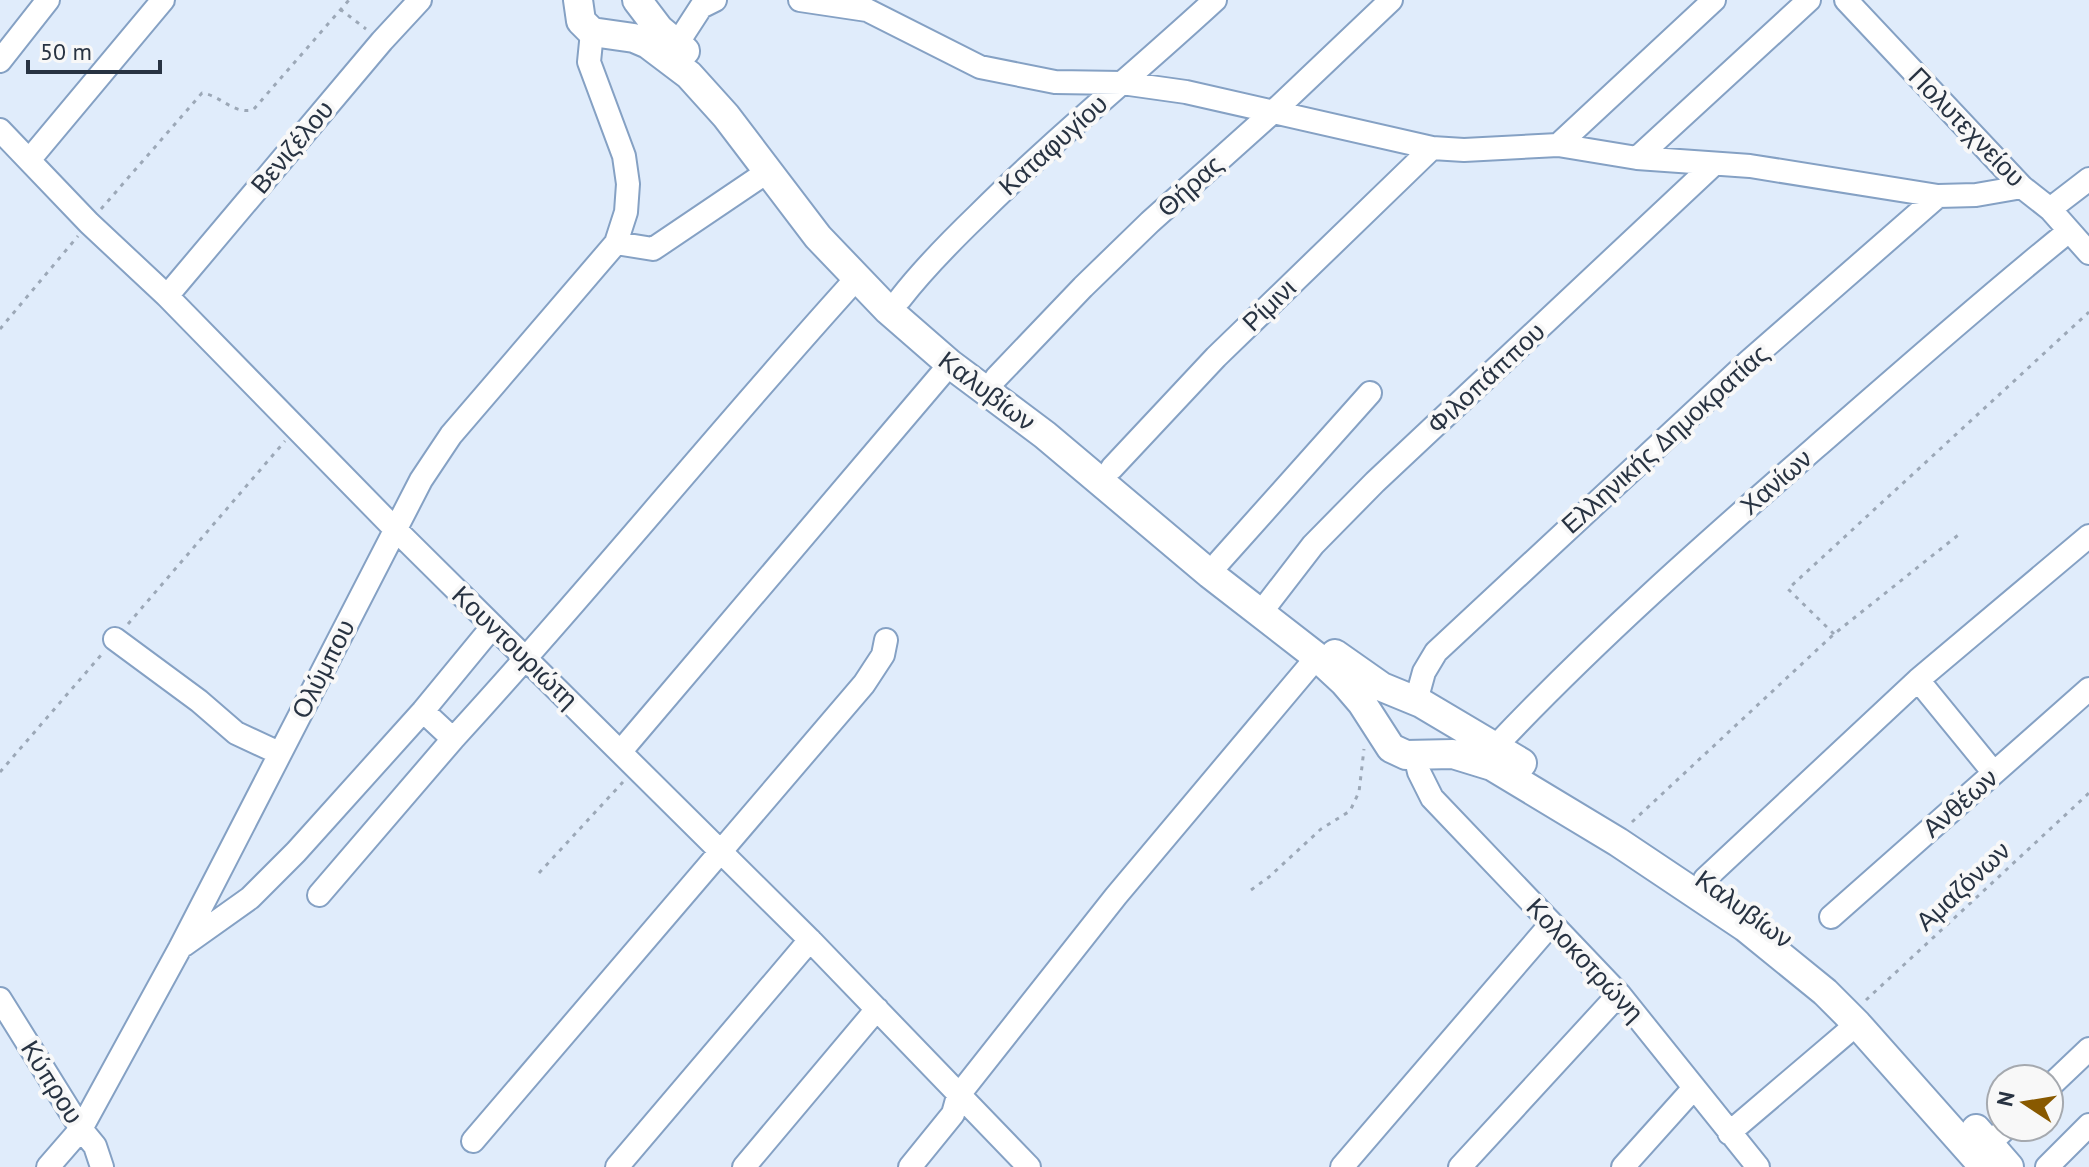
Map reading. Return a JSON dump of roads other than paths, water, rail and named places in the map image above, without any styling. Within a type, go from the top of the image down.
[{"type":"main road","points":[[578,0],[581,21],[602,33]]},
{"type":"main road","name":"Καλυβίων","points":[[602,33],[621,31],[630,23],[635,0]]},
{"type":"main road","name":"Καλυβίων","points":[[635,0],[659,29],[729,97],[831,225],[929,326],[1112,468],[1219,562],[1339,657],[1382,687],[1419,703],[1495,747],[1626,828],[1754,913],[1801,950],[1859,1015],[1993,1146],[2009,1167]]},
{"type":"main road","name":"Καλυβίων","points":[[602,33],[634,38],[648,44],[689,75],[726,116],[818,237],[856,279],[950,364],[1045,435],[1210,574],[1317,657],[1344,682],[1398,753],[1453,754],[1492,766],[1568,810],[1745,927],[1825,992],[1859,1015]]},
{"type":"main road","points":[[1384,738],[1381,725],[1388,710],[1394,704],[1419,703],[1434,717],[1436,734],[1427,749],[1417,754]]},
{"type":"street","points":[[0,61],[48,0]]},
{"type":"street","points":[[30,159],[163,0]]},
{"type":"street","name":"Βενιζέλου","points":[[167,296],[420,0]]},
{"type":"street","points":[[677,44],[701,7],[715,0]]},
{"type":"street","points":[[800,0],[867,10],[980,67],[1055,82],[1122,83],[1186,92],[1432,148],[1464,150],[1558,145],[1637,158],[1750,166],[1938,196],[1976,195],[2022,187]]},
{"type":"street","name":"Καταφυγίου","points":[[900,299],[922,270],[997,195],[1215,0]]},
{"type":"street","name":"Θήρας","points":[[996,378],[1150,222],[1391,0]]},
{"type":"street","points":[[1558,145],[1714,0]]},
{"type":"street","points":[[1637,158],[1809,0]]},
{"type":"street","name":"Πολυτεχνείου","points":[[1846,0],[2022,187],[2050,209],[2089,253]]},
{"type":"street","points":[[602,33],[589,62],[624,156],[628,184],[626,212],[616,243],[653,249],[767,172]]},
{"type":"street","name":"Κουντουριώτη","points":[[0,130],[394,528],[722,851],[1029,1167]]},
{"type":"street","name":"Ρίμινι","points":[[1112,468],[1216,357],[1432,148]]},
{"type":"street","name":"Φιλοπάππου","points":[[1269,602],[1313,545],[1375,482],[1713,165]]},
{"type":"street","points":[[2050,209],[2089,179]]},
{"type":"street","name":"Ελληνικής Δημοκρατίας","points":[[1419,703],[1424,672],[1436,652],[1748,362],[1938,196]]},
{"type":"street","name":"Χανίων","points":[[1495,747],[1553,686],[1729,523],[1978,304],[2069,231]]},
{"type":"street","name":"Ολύμπου","points":[[48,1167],[93,1147],[180,948],[394,528],[451,435],[616,243]]},
{"type":"street","points":[[319,895],[856,279]]},
{"type":"street","points":[[629,759],[950,364]]},
{"type":"street","points":[[1219,562],[1370,393]]},
{"type":"street","points":[[1705,879],[1918,680],[2089,536]]},
{"type":"street","points":[[180,948],[250,898],[423,711],[493,626]]},
{"type":"street","points":[[115,639],[199,701],[236,733],[279,753]]},
{"type":"street","points":[[473,1141],[864,684],[883,655],[886,640]]},
{"type":"street","points":[[910,1167],[953,1114],[958,1096],[1116,896],[1317,657]]},
{"type":"street","points":[[1918,680],[1994,773]]},
{"type":"street","name":"Ανθέων","points":[[1831,917],[2089,689]]},
{"type":"street","points":[[423,711],[453,739]]},
{"type":"street","name":"Κολοκοτρώνη","points":[[1417,754],[1419,772],[1432,798],[1619,994],[1758,1167]]},
{"type":"street","points":[[1342,1167],[1551,924]]},
{"type":"street","points":[[617,1167],[810,940]]},
{"type":"street","points":[[1460,1167],[1619,994]]},
{"type":"street","name":"Κύπρου","points":[[0,999],[93,1147],[115,1167]]},
{"type":"street","points":[[744,1167],[877,1009]]},
{"type":"street","points":[[1729,1133],[1859,1015]]},
{"type":"street","points":[[2065,1072],[2089,1049]]},
{"type":"street","points":[[1623,1167],[1694,1088]]},
{"type":"street","points":[[2047,1167],[2089,1125]]}]
